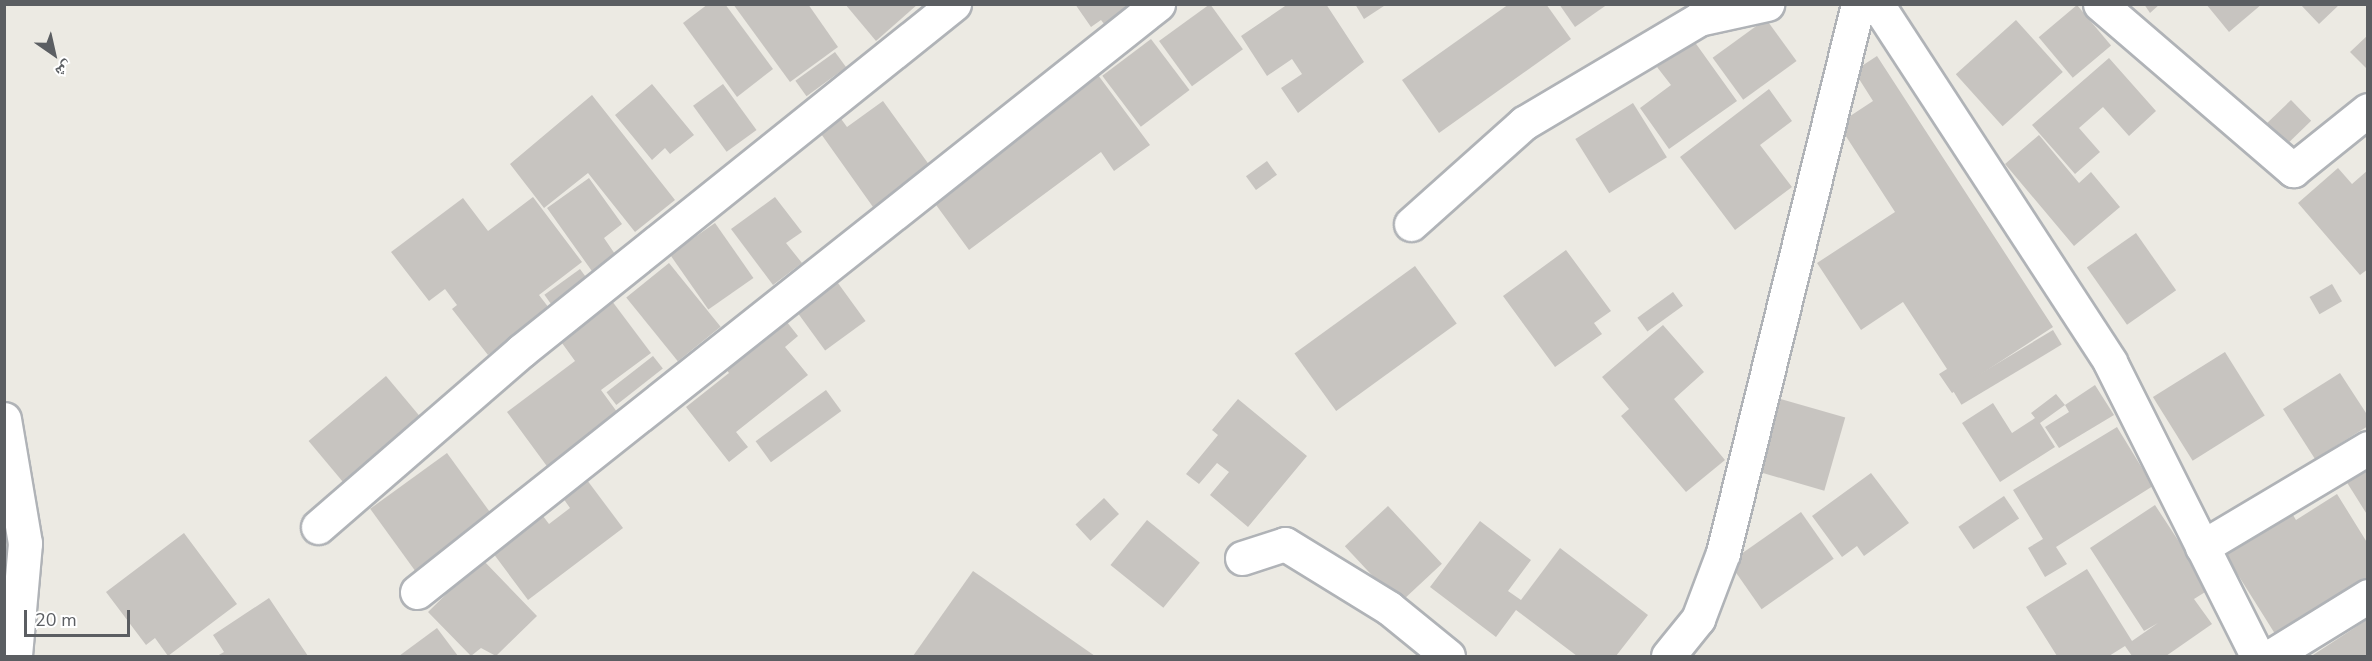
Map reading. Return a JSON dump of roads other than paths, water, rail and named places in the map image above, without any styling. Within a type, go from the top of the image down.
[{"type":"street","points":[[318,527],[521,351],[954,4]]},
{"type":"street","points":[[417,592],[1158,4]]},
{"type":"street","points":[[1411,224],[1524,123],[1699,19],[1767,4]]},
{"type":"street","points":[[1668,657],[1698,619],[1723,553],[1858,4]]},
{"type":"street","points":[[1877,4],[2110,362],[2257,657]]},
{"type":"street","points":[[2100,4],[2293,170],[2367,110]]},
{"type":"street","points":[[4,419],[25,543],[15,657]]},
{"type":"street","points":[[2202,547],[2367,448]]},
{"type":"street","points":[[1242,558],[1285,544],[1389,608],[1448,657]]},
{"type":"street","points":[[2271,657],[2367,596]]}]
